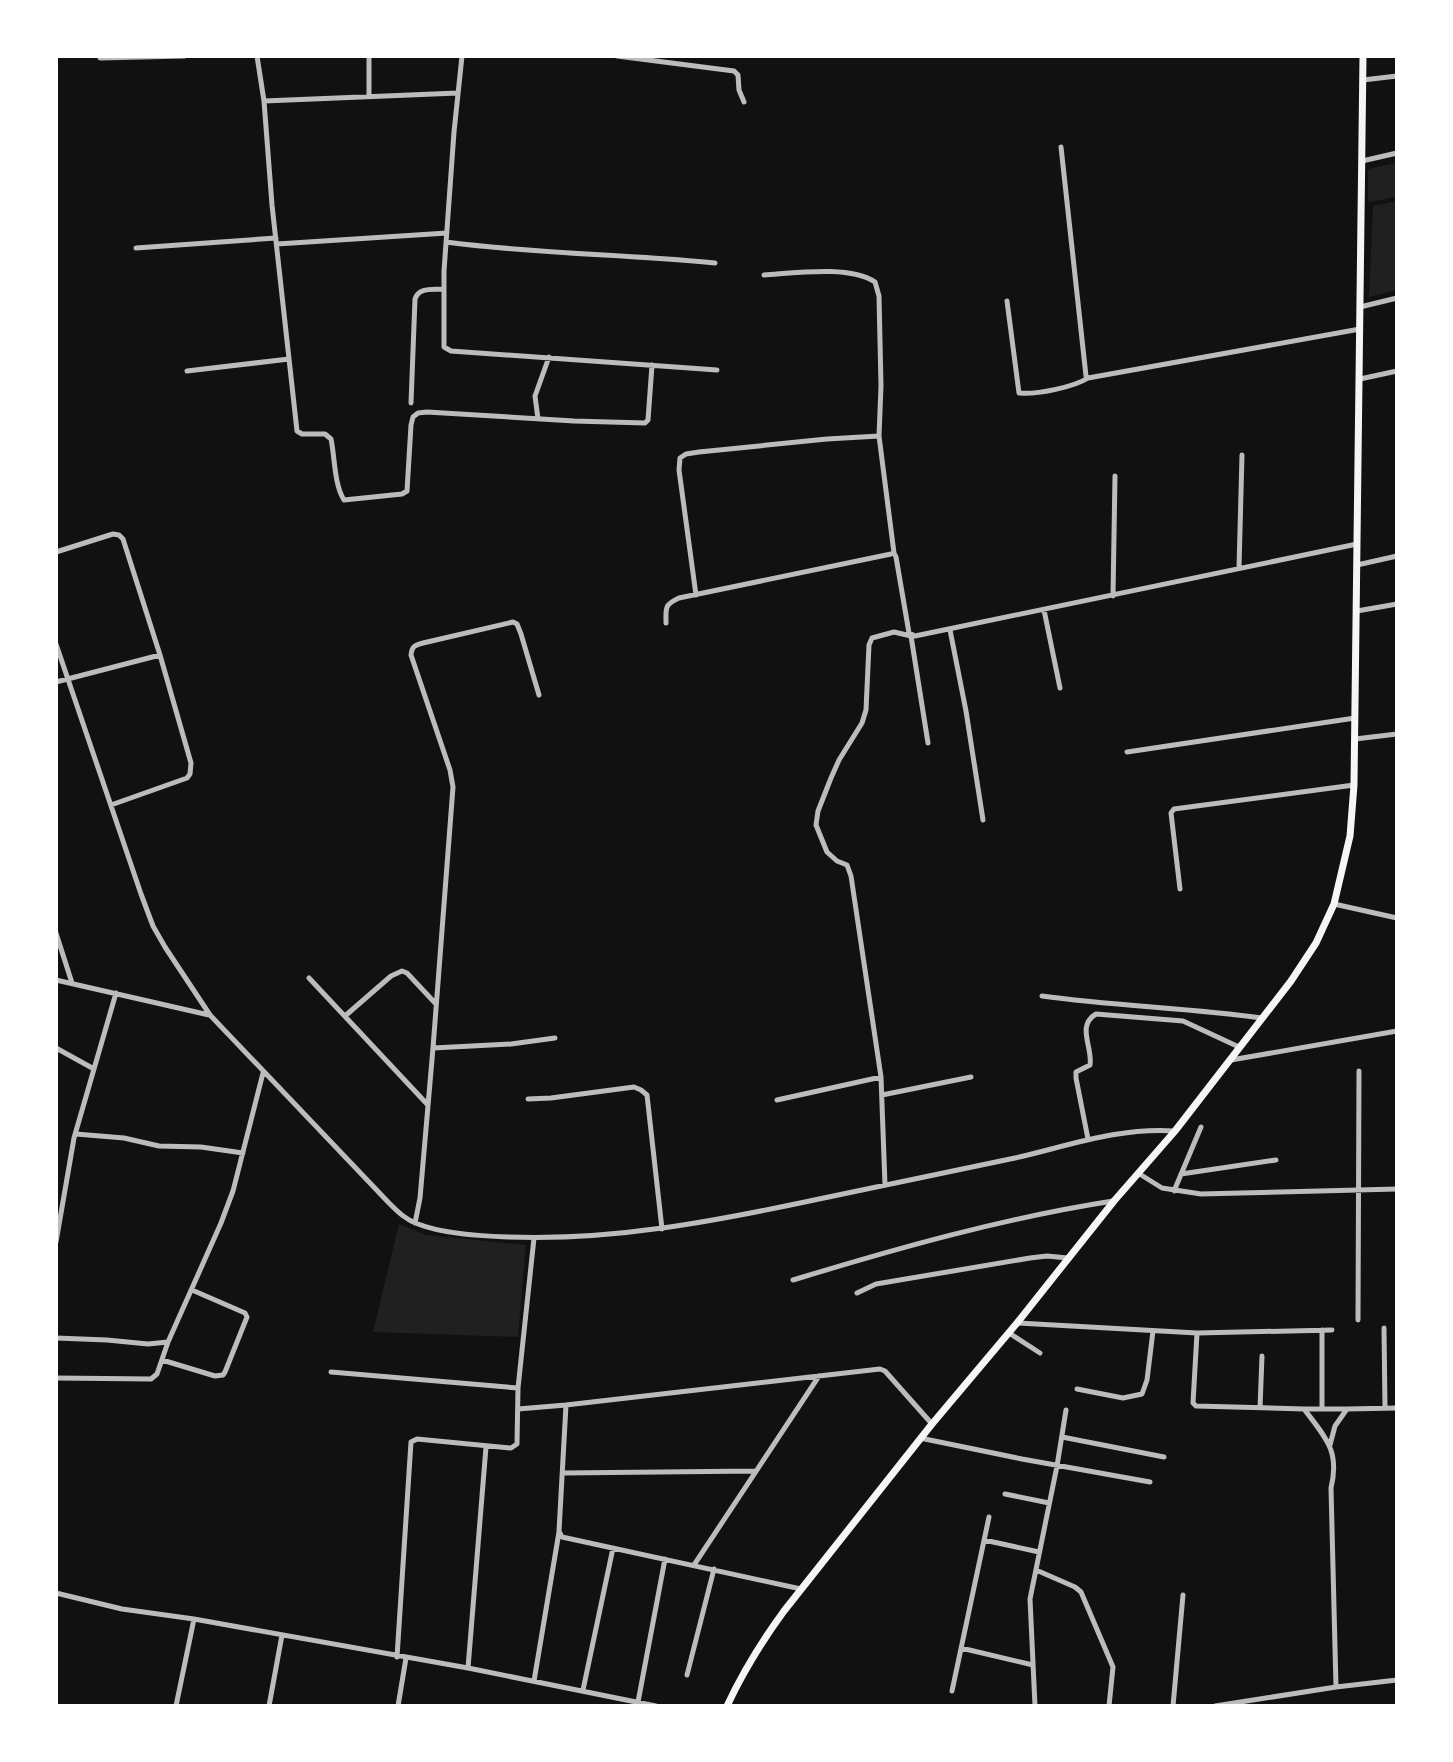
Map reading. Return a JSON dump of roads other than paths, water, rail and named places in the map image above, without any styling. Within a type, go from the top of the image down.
[{"type":"main road","points":[[727,1706],[766,1634],[920,1438],[1175,1131],[1263,1018],[1316,943],[1334,904],[1350,836],[1354,785],[1363,56]]},
{"type":"street","points":[[100,58],[185,56]]},
{"type":"street","points":[[257,56],[297,431],[329,435],[341,498],[402,494],[407,491],[411,425],[418,413],[645,423],[648,420],[652,365]]},
{"type":"street","points":[[369,56],[369,96]]},
{"type":"street","points":[[462,56],[443,289],[444,347],[447,350],[717,370]]},
{"type":"street","points":[[617,56],[734,71],[738,75],[744,102]]},
{"type":"street","points":[[1363,80],[1397,76]]},
{"type":"street","points":[[264,101],[458,93]]},
{"type":"street","points":[[1061,147],[1088,378]]},
{"type":"street","points":[[1361,162],[1397,153]]},
{"type":"street","points":[[136,248],[447,233]]},
{"type":"street","points":[[446,242],[715,263]]},
{"type":"street","points":[[764,275],[834,273],[858,275],[875,282],[879,296],[879,436],[894,553],[928,743]]},
{"type":"street","points":[[411,403],[415,299],[422,290],[443,289]]},
{"type":"street","points":[[1360,307],[1397,298]]},
{"type":"street","points":[[1007,301],[1019,393],[1029,394],[1088,378],[1360,329]]},
{"type":"street","points":[[538,419],[535,396],[549,357]]},
{"type":"street","points":[[187,371],[289,359]]},
{"type":"street","points":[[1360,379],[1397,371]]},
{"type":"street","points":[[696,595],[680,458],[699,452],[879,436]]},
{"type":"street","points":[[1239,568],[1242,455]]},
{"type":"street","points":[[1113,596],[1115,476]]},
{"type":"street","points":[[56,552],[113,534],[123,539],[191,763],[187,778],[111,805]]},
{"type":"street","points":[[885,1185],[881,1077],[851,876],[847,865],[827,852],[816,825],[818,811],[839,760],[862,723],[866,710],[869,645],[872,638],[894,632],[911,636],[950,630],[1358,544]]},
{"type":"street","points":[[666,623],[666,607],[679,598],[894,553]]},
{"type":"street","points":[[1357,565],[1397,556]]},
{"type":"street","points":[[1357,611],[1397,604]]},
{"type":"street","points":[[1044,610],[1060,688]]},
{"type":"street","points":[[415,1223],[420,1198],[453,787],[411,655],[412,649],[415,645],[513,622],[521,634],[539,695]]},
{"type":"street","points":[[950,630],[983,820]]},
{"type":"street","points":[[56,644],[153,926],[165,947],[210,1015],[389,1203],[415,1223],[487,1236],[534,1238],[662,1229],[731,1218],[1131,1131],[1175,1131]]},
{"type":"street","points":[[56,682],[160,655]]},
{"type":"street","points":[[1127,752],[1356,718]]},
{"type":"street","points":[[1355,739],[1397,734]]},
{"type":"street","points":[[1180,889],[1171,813],[1174,809],[1354,785]]},
{"type":"street","points":[[1334,904],[1397,918]]},
{"type":"street","points":[[56,933],[73,983]]},
{"type":"street","points":[[56,954],[65,959]]},
{"type":"street","points":[[345,1016],[391,976],[402,971],[436,1005]]},
{"type":"street","points":[[309,978],[428,1105]]},
{"type":"street","points":[[56,980],[210,1015]]},
{"type":"street","points":[[56,1242],[76,1134],[116,993]]},
{"type":"street","points":[[1042,996],[1263,1018]]},
{"type":"street","points":[[1089,1140],[1076,1072],[1090,1065],[1091,1054],[1085,1027],[1096,1014],[1183,1021],[1239,1047]]},
{"type":"street","points":[[1230,1060],[1397,1031]]},
{"type":"street","points":[[433,1048],[555,1038]]},
{"type":"street","points":[[56,1048],[94,1069]]},
{"type":"street","points":[[1358,1320],[1359,1071]]},
{"type":"street","points":[[56,1378],[151,1379],[157,1374],[233,1191],[263,1072]]},
{"type":"street","points":[[777,1100],[881,1077]]},
{"type":"street","points":[[882,1095],[971,1077]]},
{"type":"street","points":[[528,1099],[634,1087],[647,1095],[662,1229]]},
{"type":"street","points":[[1174,1191],[1201,1127]]},
{"type":"street","points":[[76,1134],[124,1138],[159,1146],[201,1147],[243,1153]]},
{"type":"street","points":[[1181,1174],[1276,1160]]},
{"type":"street","points":[[1138,1173],[1174,1191],[1215,1194],[1397,1189]]},
{"type":"street","points":[[793,1280],[890,1251],[1063,1209],[1114,1201]]},
{"type":"street","points":[[397,1657],[411,1442],[417,1439],[511,1448],[517,1444],[518,1388],[534,1238]]},
{"type":"street","points":[[857,1293],[876,1284],[1030,1258],[1068,1258]]},
{"type":"street","points":[[162,1360],[215,1376],[225,1372],[247,1317],[245,1313],[192,1290]]},
{"type":"street","points":[[1017,1323],[1197,1333],[1332,1330]]},
{"type":"street","points":[[1384,1328],[1385,1408]]},
{"type":"street","points":[[1322,1330],[1322,1409]]},
{"type":"street","points":[[1077,1389],[1123,1398],[1142,1394],[1147,1380],[1153,1331]]},
{"type":"street","points":[[1009,1333],[1040,1353]]},
{"type":"street","points":[[1197,1333],[1193,1403],[1199,1407],[1397,1408]]},
{"type":"street","points":[[56,1338],[148,1344],[168,1342]]},
{"type":"street","points":[[1260,1408],[1262,1356]]},
{"type":"street","points":[[518,1409],[880,1369],[932,1424]]},
{"type":"street","points":[[331,1372],[518,1388]]},
{"type":"street","points":[[694,1565],[819,1376]]},
{"type":"street","points":[[534,1681],[559,1531],[566,1405]]},
{"type":"street","points":[[1304,1409],[1335,1458],[1331,1488],[1336,1687]]},
{"type":"street","points":[[1330,1446],[1335,1426],[1347,1409]]},
{"type":"street","points":[[1035,1706],[1029,1608],[1066,1410]]},
{"type":"street","points":[[1062,1437],[1164,1457]]},
{"type":"street","points":[[920,1438],[1150,1482]]},
{"type":"street","points":[[468,1668],[486,1447]]},
{"type":"street","points":[[563,1473],[756,1471]]},
{"type":"street","points":[[1005,1494],[1049,1503]]},
{"type":"street","points":[[952,1691],[989,1517]]},
{"type":"street","points":[[559,1531],[567,1539],[801,1589]]},
{"type":"street","points":[[984,1540],[1039,1552]]},
{"type":"street","points":[[583,1690],[613,1548]]},
{"type":"street","points":[[638,1702],[665,1559]]},
{"type":"street","points":[[687,1675],[714,1569]]},
{"type":"street","points":[[1036,1570],[1081,1592],[1113,1667],[1109,1706]]},
{"type":"street","points":[[56,1593],[122,1609],[468,1668],[656,1706]]},
{"type":"street","points":[[1173,1706],[1183,1595]]},
{"type":"street","points":[[176,1706],[194,1619]]},
{"type":"street","points":[[269,1706],[282,1635]]},
{"type":"street","points":[[961,1648],[1033,1665]]},
{"type":"street","points":[[398,1706],[406,1658]]},
{"type":"street","points":[[1215,1706],[1397,1680]]}]
